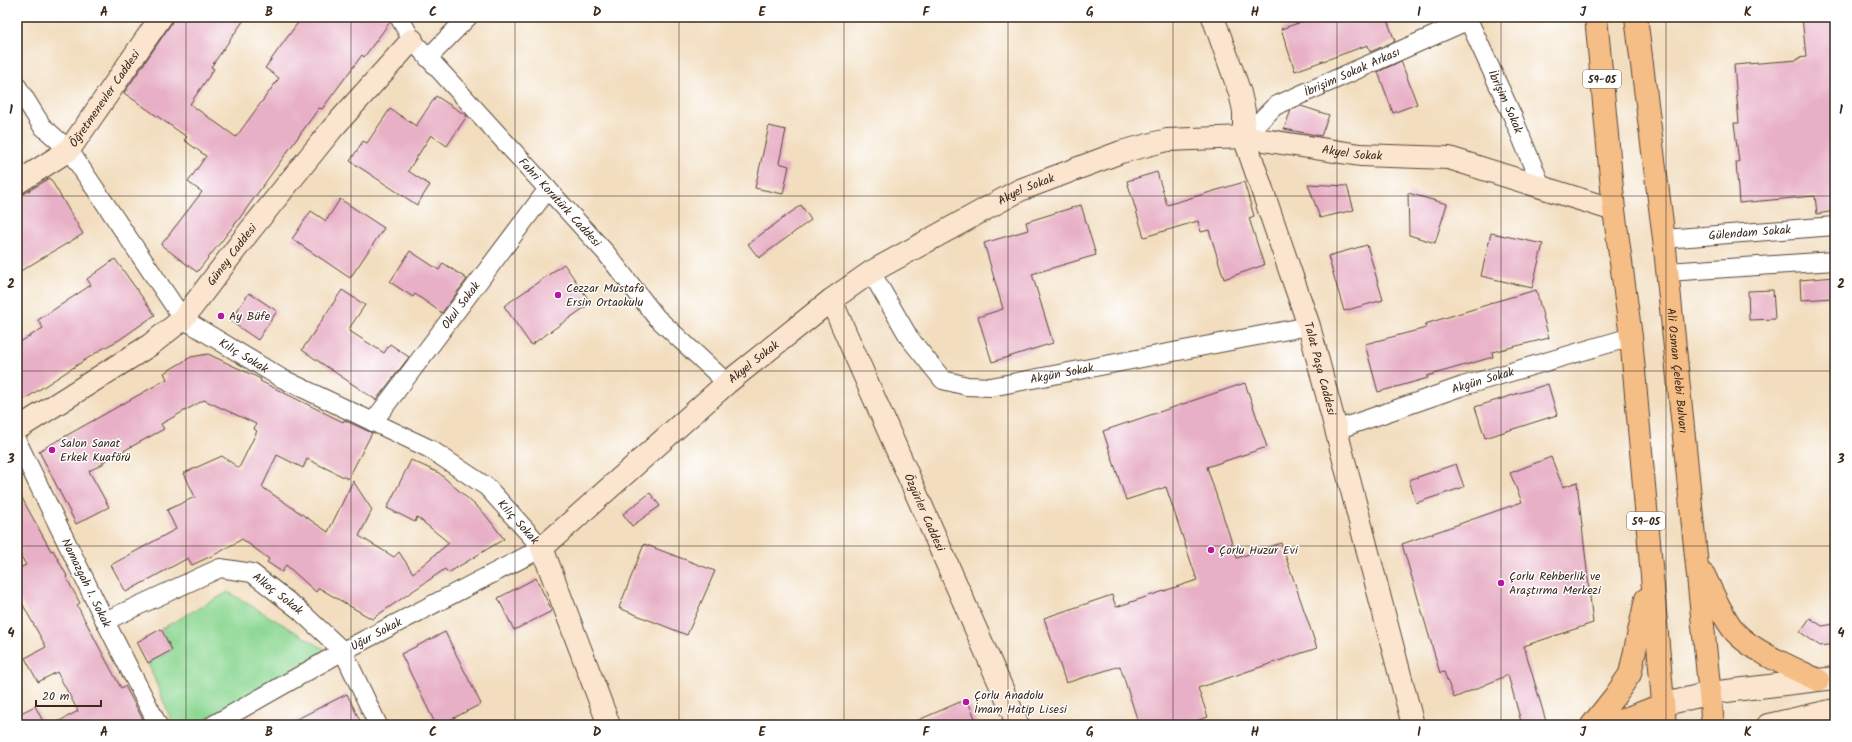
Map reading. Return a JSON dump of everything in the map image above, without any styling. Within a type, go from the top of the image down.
[{"type":"main road","name":"59-05","points":[[1596,17],[1614,210],[1631,337],[1663,715]]},
{"type":"main road","name":"Ali Osman Çelebi Bulvarı","points":[[1636,17],[1664,239],[1713,725]]},
{"type":"main road","points":[[1696,560],[1717,603],[1736,633],[1763,653],[1826,679]]},
{"type":"main road","points":[[1592,725],[1630,674],[1651,576]]},
{"type":"main road","points":[[1609,725],[1663,715]]},
{"type":"street","name":"Öğretmenevler Caddesi","points":[[17,183],[69,150],[161,17]]},
{"type":"street","name":"Fahri Korutürk Caddesi","points":[[399,17],[412,40],[606,253],[656,316],[727,383]]},
{"type":"street","points":[[428,58],[468,17]]},
{"type":"street","name":"Talat Paşa Caddesi","points":[[1213,17],[1240,93],[1244,111],[1244,138],[1309,326],[1413,725]]},
{"type":"street","name":"İbrişim Sokak Arkası","points":[[1244,138],[1275,106],[1468,19]]},
{"type":"street","name":"İbrişim Sokak","points":[[1468,19],[1542,186]]},
{"type":"street","name":"Güney Caddesi","points":[[17,429],[150,345],[183,320],[248,233],[332,129],[412,40]]},
{"type":"street","name":"Kılıç Sokak","points":[[17,86],[42,126],[69,150],[183,320],[281,378],[430,449],[486,487],[542,548]]},
{"type":"street","name":"Akyel Sokak","points":[[542,548],[727,383],[831,300],[871,272],[1020,190],[1121,152],[1167,140],[1244,138],[1360,155],[1449,158],[1542,186],[1614,210]]},
{"type":"street","name":"Okul Sokak","points":[[373,422],[548,189]]},
{"type":"street","name":"Gülendam Sokak","points":[[1664,239],[1835,226]]},
{"type":"street","points":[[1667,272],[1835,261]]},
{"type":"street","name":"Akgün Sokak","points":[[871,272],[910,339],[943,380],[967,386],[991,387],[1309,326]]},
{"type":"street","name":"Özgürler Caddesi","points":[[831,300],[1018,725]]},
{"type":"street","name":"Akgün Sokak","points":[[1336,430],[1463,386],[1631,337]]},
{"type":"street","name":"Namazgah 1. Sokak","points":[[17,441],[105,621],[158,725]]},
{"type":"street","points":[[542,548],[609,725]]},
{"type":"street","name":"Uğur Sokak","points":[[213,725],[343,651],[542,548]]},
{"type":"street","name":"Alkoç Sokak","points":[[105,621],[220,568],[252,573],[298,609],[343,651],[378,725]]},
{"type":"street","points":[[1663,715],[1710,693],[1826,679]]},
{"type":"street","points":[[1768,725],[1835,710]]},
{"type":"green space","points":[[228,592],[326,650],[196,725],[173,725],[148,663],[172,650],[161,629]]},
{"type":"building","points":[[173,17],[246,17],[211,67],[214,69],[190,104],[236,137],[279,78],[265,68],[302,17],[389,17],[390,22],[364,57],[362,55],[322,109],[319,108],[239,219],[197,272],[161,245],[202,192],[188,182],[206,156],[184,140],[187,137],[124,93],[171,24]]},
{"type":"building","points":[[1316,17],[1386,17],[1395,41],[1370,52],[1368,45],[1295,71],[1281,29]]},
{"type":"building","points":[[1802,17],[1835,17],[1835,211],[1817,214],[1815,196],[1739,203],[1736,162],[1739,162],[1734,123],[1739,123],[1734,65],[1798,60],[1798,58],[1806,57]]},
{"type":"building","points":[[1401,61],[1417,104],[1393,113],[1378,72]]},
{"type":"building","points":[[436,96],[467,116],[447,146],[431,135],[408,171],[430,185],[417,205],[350,161],[363,141],[367,143],[390,109],[416,126]]},
{"type":"building","points":[[1301,106],[1329,115],[1321,136],[1284,129],[1291,110]]},
{"type":"building","points":[[769,126],[786,130],[779,163],[789,166],[783,194],[755,188]]},
{"type":"building","points":[[1157,172],[1167,205],[1244,182],[1254,216],[1249,218],[1264,265],[1224,279],[1209,230],[1201,232],[1198,221],[1144,237],[1127,181]]},
{"type":"building","points":[[50,178],[83,234],[17,273],[17,198]]},
{"type":"building","points":[[1308,184],[1347,186],[1354,210],[1320,218]]},
{"type":"building","points":[[1408,193],[1447,204],[1435,243],[1409,235]]},
{"type":"building","points":[[340,199],[384,228],[350,278],[292,239],[311,211],[326,221]]},
{"type":"building","points":[[801,205],[811,220],[759,258],[748,244]]},
{"type":"building","points":[[1081,205],[1096,255],[1032,274],[1053,343],[992,362],[978,317],[1003,309],[984,243],[1028,230],[1026,222]]},
{"type":"building","points":[[1491,233],[1543,244],[1532,288],[1481,276]]},
{"type":"building","points":[[1367,245],[1383,300],[1344,311],[1328,256]]},
{"type":"building","points":[[410,251],[439,270],[443,263],[467,279],[442,313],[415,294],[413,297],[390,282]]},
{"type":"building","points":[[115,259],[155,315],[119,340],[102,349],[17,404],[17,344],[43,328],[38,320],[91,285],[87,279]]},
{"type":"building","points":[[564,264],[591,303],[531,345],[504,306]]},
{"type":"building","points":[[1835,277],[1835,298],[1801,300],[1800,280]]},
{"type":"building","points":[[342,290],[365,305],[348,330],[384,353],[390,344],[409,357],[376,400],[302,350]]},
{"type":"building","points":[[1536,290],[1549,338],[1492,352],[1493,357],[1378,392],[1365,344],[1426,328],[1425,324]]},
{"type":"building","points":[[1773,290],[1775,319],[1749,320],[1748,291]]},
{"type":"building","points":[[249,293],[277,311],[258,340],[230,321]]},
{"type":"building","points":[[208,354],[261,379],[260,381],[343,422],[344,420],[372,433],[348,479],[307,459],[303,468],[277,455],[262,487],[328,532],[353,481],[372,510],[359,536],[394,557],[399,552],[413,573],[449,543],[417,517],[415,522],[387,508],[411,460],[439,473],[484,513],[504,539],[448,573],[445,569],[372,619],[319,588],[316,592],[286,565],[282,572],[267,562],[269,559],[242,539],[220,552],[192,565],[188,558],[126,592],[111,565],[176,529],[167,510],[195,497],[184,473],[222,456],[239,468],[257,431],[254,429],[256,424],[204,400],[161,424],[164,429],[89,471],[109,507],[76,524],[39,451],[167,379],[164,373],[191,357]]},
{"type":"building","name":"Çorlu Huzur Evi","points":[[1245,383],[1267,447],[1207,467],[1237,558],[1281,543],[1317,648],[1198,688],[1208,717],[1183,725],[1139,725],[1120,666],[1066,683],[1044,618],[1112,595],[1116,607],[1197,580],[1166,487],[1126,500],[1103,431]]},
{"type":"building","points":[[1548,384],[1557,415],[1485,438],[1475,407]]},
{"type":"building","name":"Çorlu Rehberlik ve Araştırma Merkezi","points":[[1551,457],[1563,487],[1577,482],[1593,623],[1524,646],[1547,725],[1522,725],[1508,675],[1454,698],[1444,672],[1440,673],[1402,544],[1522,502],[1510,473]]},
{"type":"building","points":[[1456,464],[1464,487],[1416,503],[1409,480]]},
{"type":"building","points":[[17,489],[51,551],[53,550],[67,576],[66,577],[80,603],[77,605],[121,688],[125,686],[146,725],[52,725],[78,711],[57,672],[38,682],[25,658],[46,647],[17,594],[17,569],[26,565],[17,549]]},
{"type":"building","points":[[650,493],[660,506],[632,526],[623,514]]},
{"type":"building","points":[[644,544],[715,571],[687,635],[619,608]]},
{"type":"building","points":[[536,578],[552,611],[514,630],[498,598]]},
{"type":"building","points":[[1810,618],[1822,626],[1835,624],[1835,644],[1820,646],[1800,632]]},
{"type":"building","points":[[161,629],[172,650],[148,663],[137,642]]},
{"type":"building","points":[[445,632],[481,704],[440,725],[436,725],[401,654]]},
{"type":"building","points":[[347,694],[362,725],[285,725]]},
{"type":"building","points":[[967,699],[978,725],[907,725]]},
{"type":"building","points":[[35,706],[45,725],[17,725],[17,715]]},
{"type":"place","name":"Cezzar Mustafa Ersin Ortaokulu","points":[[558,295]]},
{"type":"place","name":"Ay Büfe","points":[[221,316]]},
{"type":"place","name":"Salon Sanat Erkek Kuaförü","points":[[52,450]]},
{"type":"place","name":"Çorlu Huzur Evi","points":[[1211,550]]},
{"type":"place","name":"Çorlu Rehberlik ve Araştırma Merkezi","points":[[1501,583]]},
{"type":"place","name":"Çorlu Anadolu İmam Hatip Lisesi","points":[[966,702]]}]
